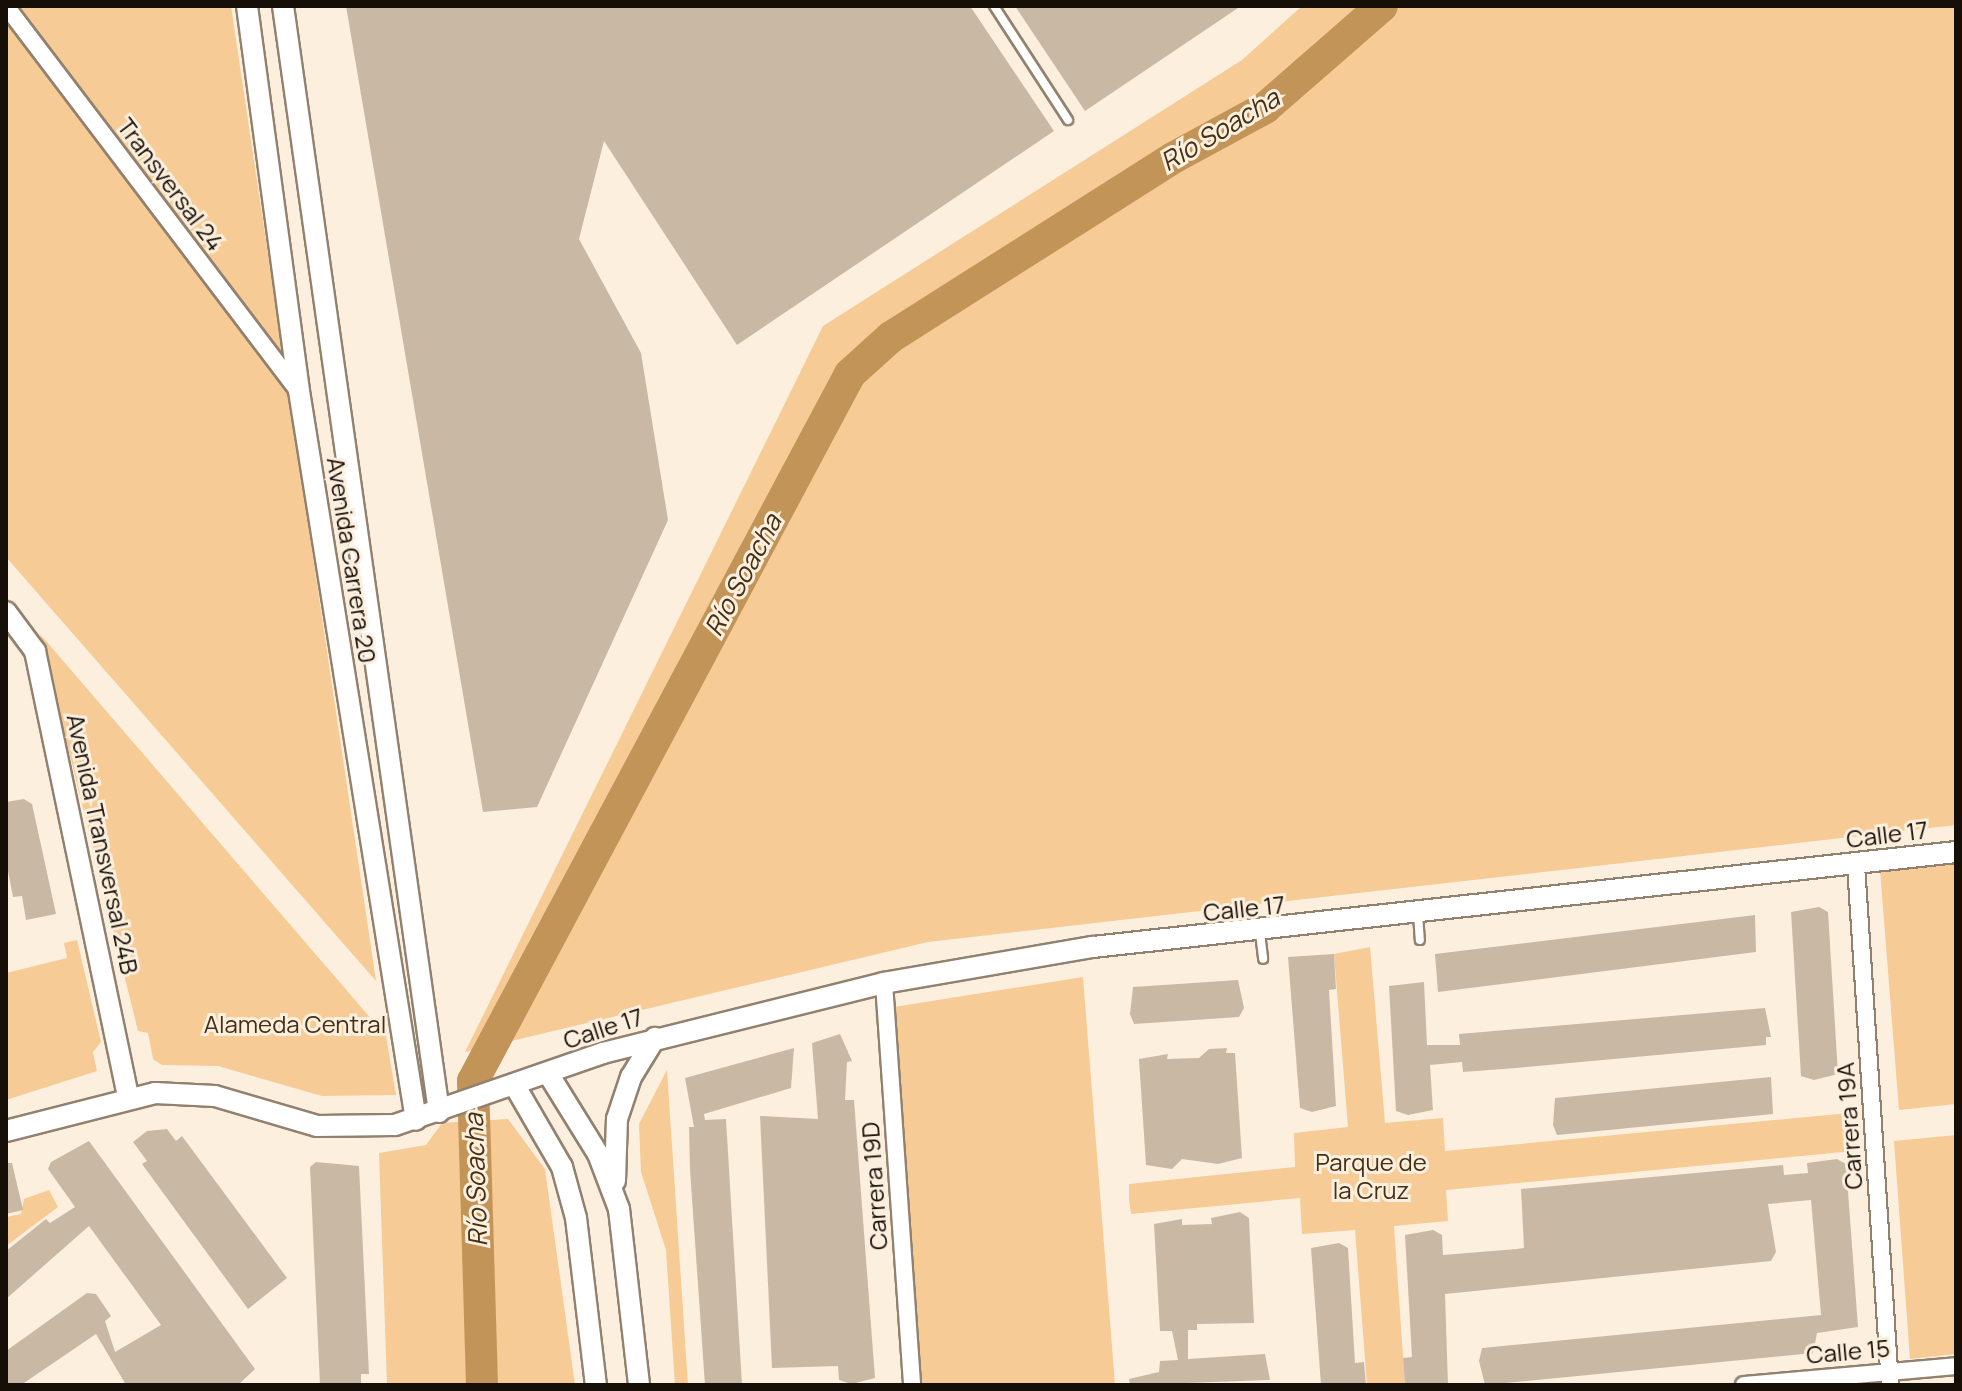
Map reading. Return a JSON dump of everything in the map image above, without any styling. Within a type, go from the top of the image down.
[{"type":"street","name":"Transversal 24","points":[[6,6],[299,391]]},
{"type":"street","name":"Avenida Carrera 20","points":[[247,6],[299,391],[416,1120]]},
{"type":"street","name":"Avenida Carrera 20","points":[[283,6],[448,1109]]},
{"type":"street","name":"Avenida Transversal 24B","points":[[6,612],[35,651],[128,1097]]},
{"type":"street","name":"Calle 17","points":[[448,1109],[655,1038],[884,983],[1093,947],[1260,933],[1956,852]]},
{"type":"street","name":"Carrera 19A","points":[[1856,865],[1889,1378]]},
{"type":"street","name":"Carrera 19D","points":[[884,983],[912,1385]]},
{"type":"street","points":[[639,1385],[613,1164],[617,1119],[631,1077],[655,1038]]},
{"type":"street","points":[[549,1075],[598,1154],[619,1209]]},
{"type":"street","points":[[515,1086],[562,1167],[576,1218],[596,1385]]},
{"type":"street","points":[[6,1131],[128,1097],[215,1096],[286,1121],[349,1130],[416,1120],[448,1109]]},
{"type":"street","name":"Calle 15","points":[[1744,1385],[1889,1378],[1956,1366]]},
{"type":"lane","points":[[994,6],[1068,120]]},
{"type":"lane","points":[[1418,914],[1420,940]]},
{"type":"lane","points":[[1260,933],[1263,959]]},
{"type":"green space","points":[[6,6],[231,6],[376,981],[6,557]]},
{"type":"green space","points":[[1302,6],[1956,6],[1956,825],[928,942],[465,1052],[823,326],[1242,60]]},
{"type":"green space","name":"Alameda Central","points":[[40,634],[386,1036],[396,1095],[322,1096],[218,1066],[162,1065],[153,1059],[148,1033],[138,1031]]},
{"type":"green space","points":[[1956,864],[1956,1104],[1899,1110],[1880,870]]},
{"type":"green space","points":[[77,940],[101,1042],[93,1052],[97,1071],[6,1100],[6,973],[67,958],[64,943]]},
{"type":"green space","name":"Parque de la Cruz","points":[[1370,947],[1385,1123],[1443,1118],[1445,1151],[1850,1113],[1854,1151],[1446,1190],[1448,1221],[1394,1226],[1405,1385],[1367,1385],[1355,1230],[1302,1234],[1300,1198],[1131,1214],[1129,1184],[1295,1167],[1294,1133],[1348,1127],[1334,954]]},
{"type":"green space","points":[[1083,977],[1115,1385],[915,1385],[875,1010]]},
{"type":"green space","points":[[667,1070],[688,1385],[675,1385],[666,1250],[641,1172],[639,1124]]},
{"type":"green space","points":[[508,1119],[545,1169],[575,1385],[387,1385],[379,1153],[426,1145],[442,1123]]},
{"type":"green space","points":[[1956,1135],[1956,1354],[1910,1359],[1894,1141]]},
{"type":"green space","points":[[49,1190],[58,1207],[6,1246],[6,1217],[21,1214],[24,1199]]},
{"type":"building","points":[[346,6],[970,6],[1054,131],[737,345],[604,141],[579,239],[641,353],[668,520],[537,807],[483,812]]},
{"type":"building","points":[[1015,6],[1241,6],[1085,111]]},
{"type":"building","points":[[24,799],[32,804],[56,914],[26,920],[22,896],[13,897],[6,861],[6,802]]},
{"type":"building","points":[[1819,907],[1828,912],[1838,1074],[1814,1080],[1801,1076],[1791,912]]},
{"type":"building","points":[[1755,915],[1756,952],[1438,992],[1435,954]]},
{"type":"building","points":[[1334,954],[1336,989],[1329,990],[1336,1106],[1312,1112],[1300,1108],[1288,957]]},
{"type":"building","points":[[1238,980],[1244,1008],[1239,1017],[1134,1024],[1130,1014],[1133,987]]},
{"type":"building","points":[[1424,982],[1427,1045],[1460,1045],[1459,1034],[1765,1008],[1771,1037],[1766,1037],[1766,1045],[1516,1068],[1463,1072],[1462,1062],[1430,1065],[1433,1110],[1408,1115],[1396,1111],[1389,986]]},
{"type":"building","points":[[840,1034],[852,1061],[847,1062],[845,1100],[854,1100],[875,1378],[851,1384],[839,1380],[838,1366],[772,1368],[760,1116],[818,1119],[812,1043]]},
{"type":"building","points":[[794,1048],[791,1088],[704,1114],[705,1120],[726,1119],[742,1385],[705,1385],[690,1170],[689,1127],[694,1127],[685,1078]]},
{"type":"building","points":[[1227,1048],[1226,1053],[1235,1053],[1242,1158],[1218,1164],[1182,1159],[1172,1169],[1146,1165],[1139,1059],[1168,1054],[1167,1059],[1199,1058],[1209,1049]]},
{"type":"building","points":[[1771,1077],[1773,1114],[1557,1135],[1553,1125],[1555,1098]]},
{"type":"building","points":[[167,1129],[176,1141],[182,1136],[287,1278],[248,1309],[142,1164],[147,1161],[133,1142],[147,1131]]},
{"type":"building","points":[[89,1141],[255,1369],[238,1385],[126,1385],[96,1334],[21,1385],[6,1385],[6,1351],[87,1293],[96,1294],[111,1316],[105,1321],[115,1352],[161,1325],[89,1226],[6,1299],[6,1251],[46,1219],[50,1223],[75,1207],[48,1169],[51,1162]]},
{"type":"building","points":[[1837,1159],[1846,1164],[1858,1327],[1817,1333],[1813,1353],[1485,1385],[1479,1361],[1482,1348],[1821,1315],[1811,1200],[1768,1204],[1776,1252],[1771,1261],[1445,1294],[1448,1385],[1405,1385],[1403,1358],[1412,1357],[1405,1235],[1433,1230],[1442,1235],[1443,1255],[1524,1248],[1521,1189],[1783,1165],[1784,1175],[1808,1173],[1807,1163]]},
{"type":"building","points":[[316,1162],[359,1166],[369,1374],[361,1374],[361,1385],[320,1385],[310,1167]]},
{"type":"building","points":[[6,1163],[12,1163],[23,1210],[6,1214]]},
{"type":"building","points":[[1240,1212],[1249,1218],[1254,1323],[1197,1324],[1197,1330],[1188,1330],[1188,1359],[1265,1354],[1270,1380],[1130,1385],[1129,1379],[1159,1372],[1160,1361],[1178,1360],[1172,1331],[1160,1331],[1154,1224],[1182,1219],[1182,1225],[1212,1224],[1211,1218]]},
{"type":"building","points":[[1339,1243],[1348,1248],[1355,1363],[1364,1362],[1366,1385],[1321,1385],[1311,1248]]},
{"type":"waterway","name":"Río Soacha","points":[[482,1385],[473,1081],[850,374],[891,337],[1173,158],[1265,108],[1382,6]]}]
